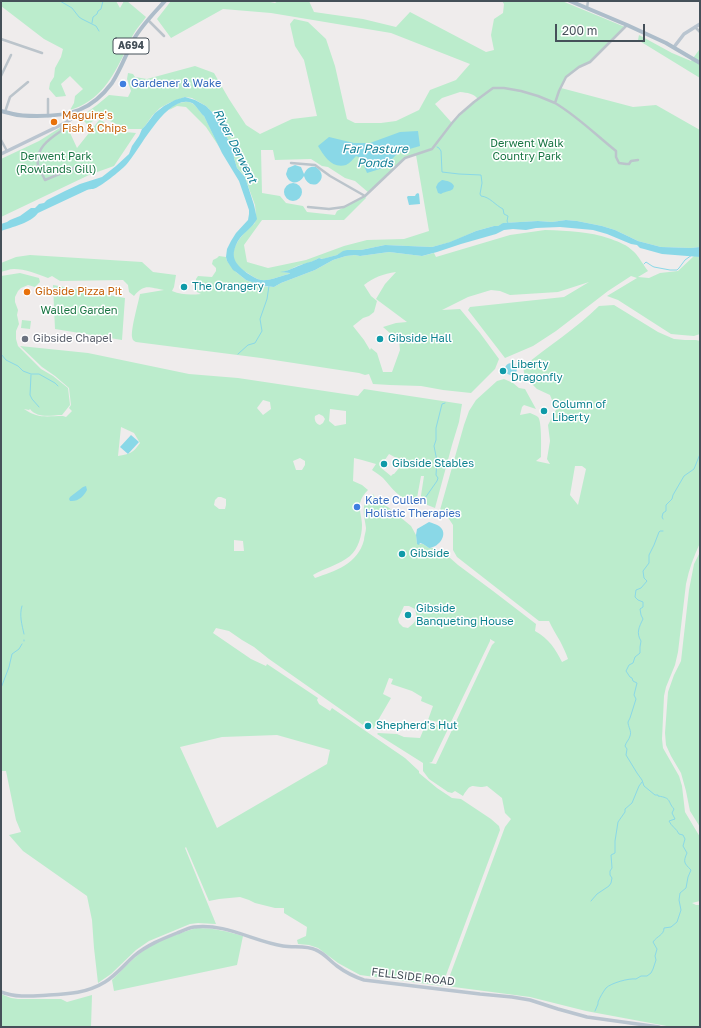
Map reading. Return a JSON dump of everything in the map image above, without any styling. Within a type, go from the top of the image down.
[{"type":"main road","name":"A694","points":[[3,111],[22,116],[48,116],[75,112],[93,103],[106,90],[118,72],[135,39],[148,20],[165,1]]},
{"type":"main road","points":[[570,1],[674,47],[700,63]]},
{"type":"street","points":[[587,8],[588,1]]},
{"type":"street","points":[[148,20],[164,36]]},
{"type":"street","points":[[674,47],[682,36],[700,24]]},
{"type":"street","points":[[556,101],[566,77],[579,67],[590,62],[627,25]]},
{"type":"street","points":[[695,27],[700,32]]},
{"type":"street","points":[[1,39],[42,53]]},
{"type":"street","points":[[1,76],[11,55]]},
{"type":"street","points":[[3,111],[10,97],[28,82]]},
{"type":"street","points":[[308,207],[329,209],[344,207],[365,196],[405,158],[432,149],[459,115],[493,88],[521,91],[556,101],[616,151],[616,157],[619,163],[629,164],[631,161],[638,160]]},
{"type":"street","points":[[48,99],[48,116]]},
{"type":"street","points":[[1,154],[66,122],[75,112]]},
{"type":"street","points":[[66,122],[67,114]]},
{"type":"street","points":[[62,124],[61,131],[48,141],[40,150],[38,165],[45,180],[81,165]]},
{"type":"street","points":[[1,140],[7,151]]},
{"type":"street","points":[[291,164],[315,165],[330,176],[365,196]]},
{"type":"street","name":"FELLSIDE ROAD","points":[[1,992],[11,996],[26,997],[73,994],[88,990],[110,978],[151,944],[192,927],[206,926],[230,930],[275,944],[315,949],[339,968],[364,980],[512,997],[530,1000],[587,1016],[659,1027]]},
{"type":"green space","points":[[1,1],[116,1],[120,8],[124,1],[127,1],[146,17],[134,33],[110,79],[104,87],[89,101],[70,110],[74,103],[75,96],[83,89],[70,76],[61,84],[66,96],[56,97],[49,89],[50,83],[54,77],[55,68],[61,57],[63,49],[44,39],[1,6]]},
{"type":"green space","name":"Derwent Walk Country Park","points":[[171,1],[265,1],[275,3],[278,1],[309,1],[314,12],[363,19],[396,27],[410,12],[486,52],[494,50],[491,35],[494,19],[503,13],[504,4],[502,1],[562,1],[625,27],[590,62],[579,67],[566,77],[561,88],[633,107],[656,105],[700,130],[700,247],[661,247],[638,241],[615,230],[577,221],[566,220],[552,222],[538,221],[504,223],[498,226],[476,231],[451,242],[432,247],[385,245],[343,252],[323,259],[319,258],[282,272],[290,273],[289,274],[268,280],[257,279],[239,267],[233,255],[234,249],[241,237],[255,223],[255,205],[244,175],[237,168],[221,121],[206,106],[192,98],[185,97],[160,108],[142,129],[127,129],[99,116],[88,125],[82,119],[83,115],[109,95],[128,97],[131,91],[127,79],[128,73],[133,74],[135,77],[147,79],[195,66],[214,73],[246,125],[260,134],[292,119],[317,116],[304,60],[295,46],[290,24],[294,19],[308,22],[326,39],[335,66],[347,119],[355,123],[381,123],[396,121],[419,110],[430,90],[456,80],[470,64],[391,33],[271,13],[223,9],[171,38],[157,19]],"holes":[[[460,92],[472,94],[478,99],[452,123],[435,104],[442,98]],[[261,150],[273,150],[275,160],[311,159],[322,166],[328,167],[345,178],[355,181],[369,193],[405,158],[416,155],[429,231],[404,239],[367,240],[344,246],[306,260],[268,268],[247,262],[244,245],[262,220],[344,220],[366,198],[365,196],[337,211],[335,215],[307,212],[303,206],[286,203],[280,196],[262,193]]]},
{"type":"green space","points":[[639,35],[672,53],[691,61],[699,50],[700,78],[638,40]]},
{"type":"green space","points":[[189,102],[196,106],[204,116],[220,148],[206,127],[186,107],[177,106],[169,110],[178,103]]},
{"type":"green space","name":"Derwent Park (Rowlands Gill)","points":[[100,119],[115,131],[136,133],[114,166],[89,175],[1,217],[1,159],[39,141],[66,124],[77,148]]},
{"type":"green space","points":[[554,230],[602,236],[628,247],[635,253],[648,271],[638,277],[649,278],[660,273],[678,271],[694,256],[700,257],[700,334],[694,336],[671,334],[618,300],[607,296],[637,278],[631,276],[533,346],[505,358],[468,310],[470,307],[564,297],[589,282],[558,292],[510,295],[500,291],[491,290],[468,297],[442,310],[460,309],[499,359],[495,369],[471,393],[421,386],[373,384],[369,374],[365,375],[261,358],[136,342],[133,340],[132,333],[140,294],[164,290],[148,287],[141,289],[134,296],[129,292],[128,285],[123,280],[60,281],[52,276],[48,278],[36,273],[18,269],[1,272],[1,263],[16,257],[30,255],[142,262],[153,272],[176,275],[172,291],[190,295],[201,294],[195,291],[196,279],[198,276],[212,277],[216,271],[216,268],[212,264],[213,260],[219,256],[226,257],[227,261],[236,272],[246,280],[263,286],[274,287],[315,270],[333,260],[346,256],[360,256],[389,252],[422,256],[434,253],[436,257],[510,235]],"holes":[[[396,272],[385,284],[376,299],[407,322],[396,323],[383,327],[399,341],[400,350],[392,372],[383,372],[377,353],[371,348],[370,350],[353,326],[374,312],[377,301],[371,296],[364,285],[379,276]]]},
{"type":"green space","points":[[20,273],[39,278],[40,282],[35,287],[28,285],[21,288],[15,297],[19,324],[16,331],[16,339],[18,346],[41,369],[68,388],[70,405],[62,415],[49,416],[66,417],[72,411],[69,408],[71,405],[69,388],[42,367],[20,346],[88,353],[189,374],[238,378],[358,396],[364,389],[462,404],[459,422],[435,508],[420,502],[424,476],[421,476],[417,498],[413,501],[408,500],[396,492],[383,478],[372,470],[376,464],[354,458],[353,481],[362,485],[368,490],[361,499],[360,503],[362,525],[359,542],[353,553],[346,559],[313,575],[315,578],[338,569],[351,561],[357,555],[364,540],[366,531],[364,506],[369,497],[373,494],[379,503],[388,507],[411,526],[416,535],[417,544],[423,544],[429,548],[434,548],[434,554],[440,549],[458,565],[536,624],[535,631],[551,644],[562,662],[568,659],[549,621],[539,621],[457,557],[453,550],[453,525],[440,510],[469,411],[476,400],[497,381],[504,379],[513,383],[519,388],[525,389],[536,409],[524,405],[520,415],[530,413],[538,417],[541,430],[541,457],[536,461],[550,464],[547,459],[550,441],[548,425],[556,410],[550,395],[537,389],[525,377],[523,367],[581,322],[599,306],[614,305],[658,332],[674,339],[700,341],[700,543],[687,578],[678,652],[664,696],[662,739],[663,748],[679,776],[682,786],[685,812],[700,837],[700,901],[692,903],[700,905],[700,1027],[672,1027],[586,1011],[530,997],[446,986],[505,827],[511,819],[505,813],[502,798],[487,786],[471,786],[463,796],[455,791],[452,793],[448,792],[429,779],[423,771],[423,763],[377,734],[397,734],[404,737],[420,738],[425,726],[442,725],[447,727],[447,731],[432,762],[429,763],[436,764],[492,645],[495,642],[490,639],[450,724],[428,720],[433,706],[421,701],[422,697],[412,691],[391,684],[393,679],[389,678],[383,694],[391,698],[373,729],[371,724],[367,721],[365,721],[363,725],[254,647],[229,631],[216,628],[213,633],[251,659],[266,666],[267,664],[318,698],[317,700],[319,704],[330,711],[332,708],[405,758],[419,771],[419,773],[437,788],[452,798],[461,799],[499,826],[500,830],[442,986],[360,975],[338,963],[318,948],[298,944],[297,940],[306,936],[307,927],[284,913],[284,908],[275,908],[255,903],[240,897],[209,901],[186,847],[185,848],[216,924],[190,924],[149,941],[136,950],[111,974],[98,983],[92,920],[87,896],[23,851],[9,835],[21,832],[16,820],[6,771],[1,771],[1,276]],"holes":[[[263,400],[270,402],[271,409],[263,415],[257,408]],[[24,409],[30,409],[37,414],[49,416],[38,416]],[[330,409],[346,411],[346,424],[335,426],[329,421]],[[319,414],[323,416],[325,419],[323,423],[320,425],[316,423],[315,416]],[[121,427],[134,433],[140,443],[128,454],[118,456]],[[389,454],[400,460],[403,467],[400,467],[391,476],[380,467]],[[300,458],[305,461],[305,465],[302,470],[296,470],[293,461]],[[575,466],[582,466],[586,469],[578,505],[570,495]],[[218,497],[226,499],[225,509],[219,509],[214,505],[215,500]],[[234,540],[243,541],[244,551],[234,551]],[[404,606],[409,606],[415,609],[416,620],[413,624],[408,628],[403,627],[399,623],[398,619]],[[277,735],[330,750],[327,764],[217,828],[180,747],[222,737]]]},
{"type":"green space","name":"Walled Garden","points":[[53,285],[125,298],[122,340],[55,329]]},
{"type":"green space","points":[[22,320],[31,321],[30,329],[21,328]]},
{"type":"green space","points":[[700,552],[700,827],[690,811],[681,773],[666,745],[665,733],[668,692],[681,661],[689,590],[694,564]]},
{"type":"green space","points":[[196,928],[220,930],[243,936],[237,965],[114,991],[112,980],[147,948],[164,939]]},
{"type":"green space","points":[[1,994],[18,999],[61,999],[67,1002],[92,995],[91,1027],[1,1027]]},
{"type":"water","points":[[185,97],[206,106],[221,121],[225,134],[233,150],[237,168],[245,177],[257,219],[238,241],[234,250],[234,258],[243,270],[259,280],[268,280],[289,274],[290,273],[280,272],[319,258],[322,259],[337,255],[347,250],[361,250],[385,245],[432,247],[450,242],[476,231],[498,226],[503,223],[538,221],[552,222],[566,220],[602,226],[615,230],[638,241],[661,247],[700,247],[700,257],[662,254],[640,248],[637,245],[593,230],[560,227],[526,230],[513,229],[504,230],[496,234],[422,256],[389,252],[360,256],[346,256],[333,260],[315,270],[274,287],[263,286],[246,280],[233,270],[227,261],[227,249],[236,233],[248,220],[249,210],[239,181],[222,153],[204,116],[192,103],[183,102],[173,106],[164,114],[146,136],[132,158],[115,175],[96,188],[88,190],[38,213],[26,222],[1,231],[1,224],[20,216],[31,208],[35,208],[39,204],[44,203],[47,200],[80,184],[102,177],[129,154],[142,129],[155,113],[175,100]]},
{"type":"water","name":"Far Pasture Ponds","points":[[418,131],[420,146],[399,152],[383,168],[367,173],[361,158],[356,156],[346,165],[337,165],[329,161],[318,146],[329,137],[354,143],[370,143],[400,132]]},
{"type":"water","points":[[295,165],[301,167],[304,174],[309,168],[316,167],[321,173],[321,180],[317,184],[310,184],[304,176],[300,181],[292,182],[287,178],[286,174],[288,168]]},
{"type":"water","points":[[442,180],[452,183],[454,186],[453,189],[441,194],[438,193],[436,187]]},
{"type":"water","points":[[293,183],[299,186],[302,192],[299,198],[293,201],[287,198],[284,192],[287,186]]},
{"type":"water","points":[[418,193],[420,204],[409,205],[407,197],[415,196]]},
{"type":"water","points":[[511,363],[515,365],[517,369],[515,373],[511,375],[507,373],[505,369],[507,365]]},
{"type":"water","points":[[131,435],[139,442],[128,454],[120,447]]},
{"type":"water","points":[[86,486],[87,490],[78,500],[70,501],[70,497]]},
{"type":"water","points":[[429,522],[439,526],[442,529],[443,536],[437,545],[429,548],[420,543],[419,545],[417,544],[416,535],[417,529]]},
{"type":"waterway","points":[[60,1],[72,8],[79,17],[96,26],[99,31]]},
{"type":"waterway","points":[[92,23],[93,17],[101,9],[103,1]]},
{"type":"waterway","points":[[437,147],[441,151],[442,172],[481,175],[481,196],[487,198],[503,209],[504,214],[508,216],[508,223]]},
{"type":"waterway","points":[[644,264],[646,262],[654,267],[677,270],[685,260],[692,255]]},
{"type":"waterway","points":[[238,354],[248,345],[255,343],[262,331],[260,319],[267,299],[269,286]]},
{"type":"waterway","points":[[1,354],[6,360],[18,366],[23,371],[31,374],[39,374],[58,386]]},
{"type":"waterway","points":[[31,375],[30,395],[39,407]]},
{"type":"waterway","points":[[423,501],[438,478],[436,475],[437,461],[434,446],[436,440],[436,428],[442,404],[445,403]]},
{"type":"waterway","points":[[663,519],[662,517],[663,513],[666,511],[666,505],[672,499],[684,476],[694,469],[700,454]]},
{"type":"waterway","points":[[595,1011],[601,996],[608,986],[620,981],[647,976],[651,973],[656,960],[655,956],[657,949],[653,942],[662,934],[664,928],[671,927],[677,922],[681,910],[679,900],[680,893],[686,888],[691,870],[685,862],[687,853],[683,846],[685,839],[669,821],[675,819],[672,813],[674,809],[669,800],[655,795],[644,786],[642,780],[626,755],[627,749],[625,746],[630,737],[628,722],[636,699],[634,695],[637,683],[633,681],[626,671],[629,665],[633,663],[635,657],[640,653],[641,641],[638,633],[643,619],[640,609],[643,607],[643,602],[635,597],[636,590],[641,588],[647,581],[644,578],[643,571],[649,563],[649,555],[659,532],[663,531]]},
{"type":"waterway","points":[[22,606],[21,616],[24,634]]},
{"type":"waterway","points":[[1,688],[12,654],[19,649],[22,644]]},
{"type":"waterway","points":[[591,901],[611,883],[611,855],[615,853],[618,822],[625,812],[625,809],[632,803],[642,782]]},
{"type":"place","name":"Gardener & Wake","points":[[123,84]]},
{"type":"place","name":"Maguire's Fish & Chips","points":[[54,122]]},
{"type":"place","name":"The Orangery","points":[[184,287]]},
{"type":"place","name":"Gibside Pizza Pit","points":[[27,292]]},
{"type":"place","name":"Gibside Chapel","points":[[25,339]]},
{"type":"place","name":"Gibside Hall","points":[[380,339]]},
{"type":"place","name":"Liberty Dragonfly","points":[[503,371]]},
{"type":"place","name":"Column of Liberty","points":[[544,411]]},
{"type":"place","name":"Gibside Stables","points":[[384,464]]},
{"type":"place","name":"Kate Cullen Holistic Therapies","points":[[357,507]]},
{"type":"place","name":"Gibside","points":[[402,554]]},
{"type":"place","name":"Gibside Banqueting House","points":[[408,615]]},
{"type":"place","name":"Shepherd's Hut","points":[[368,726]]},
{"type":"water label","name":"River Derwent","points":[[235,146]]}]
